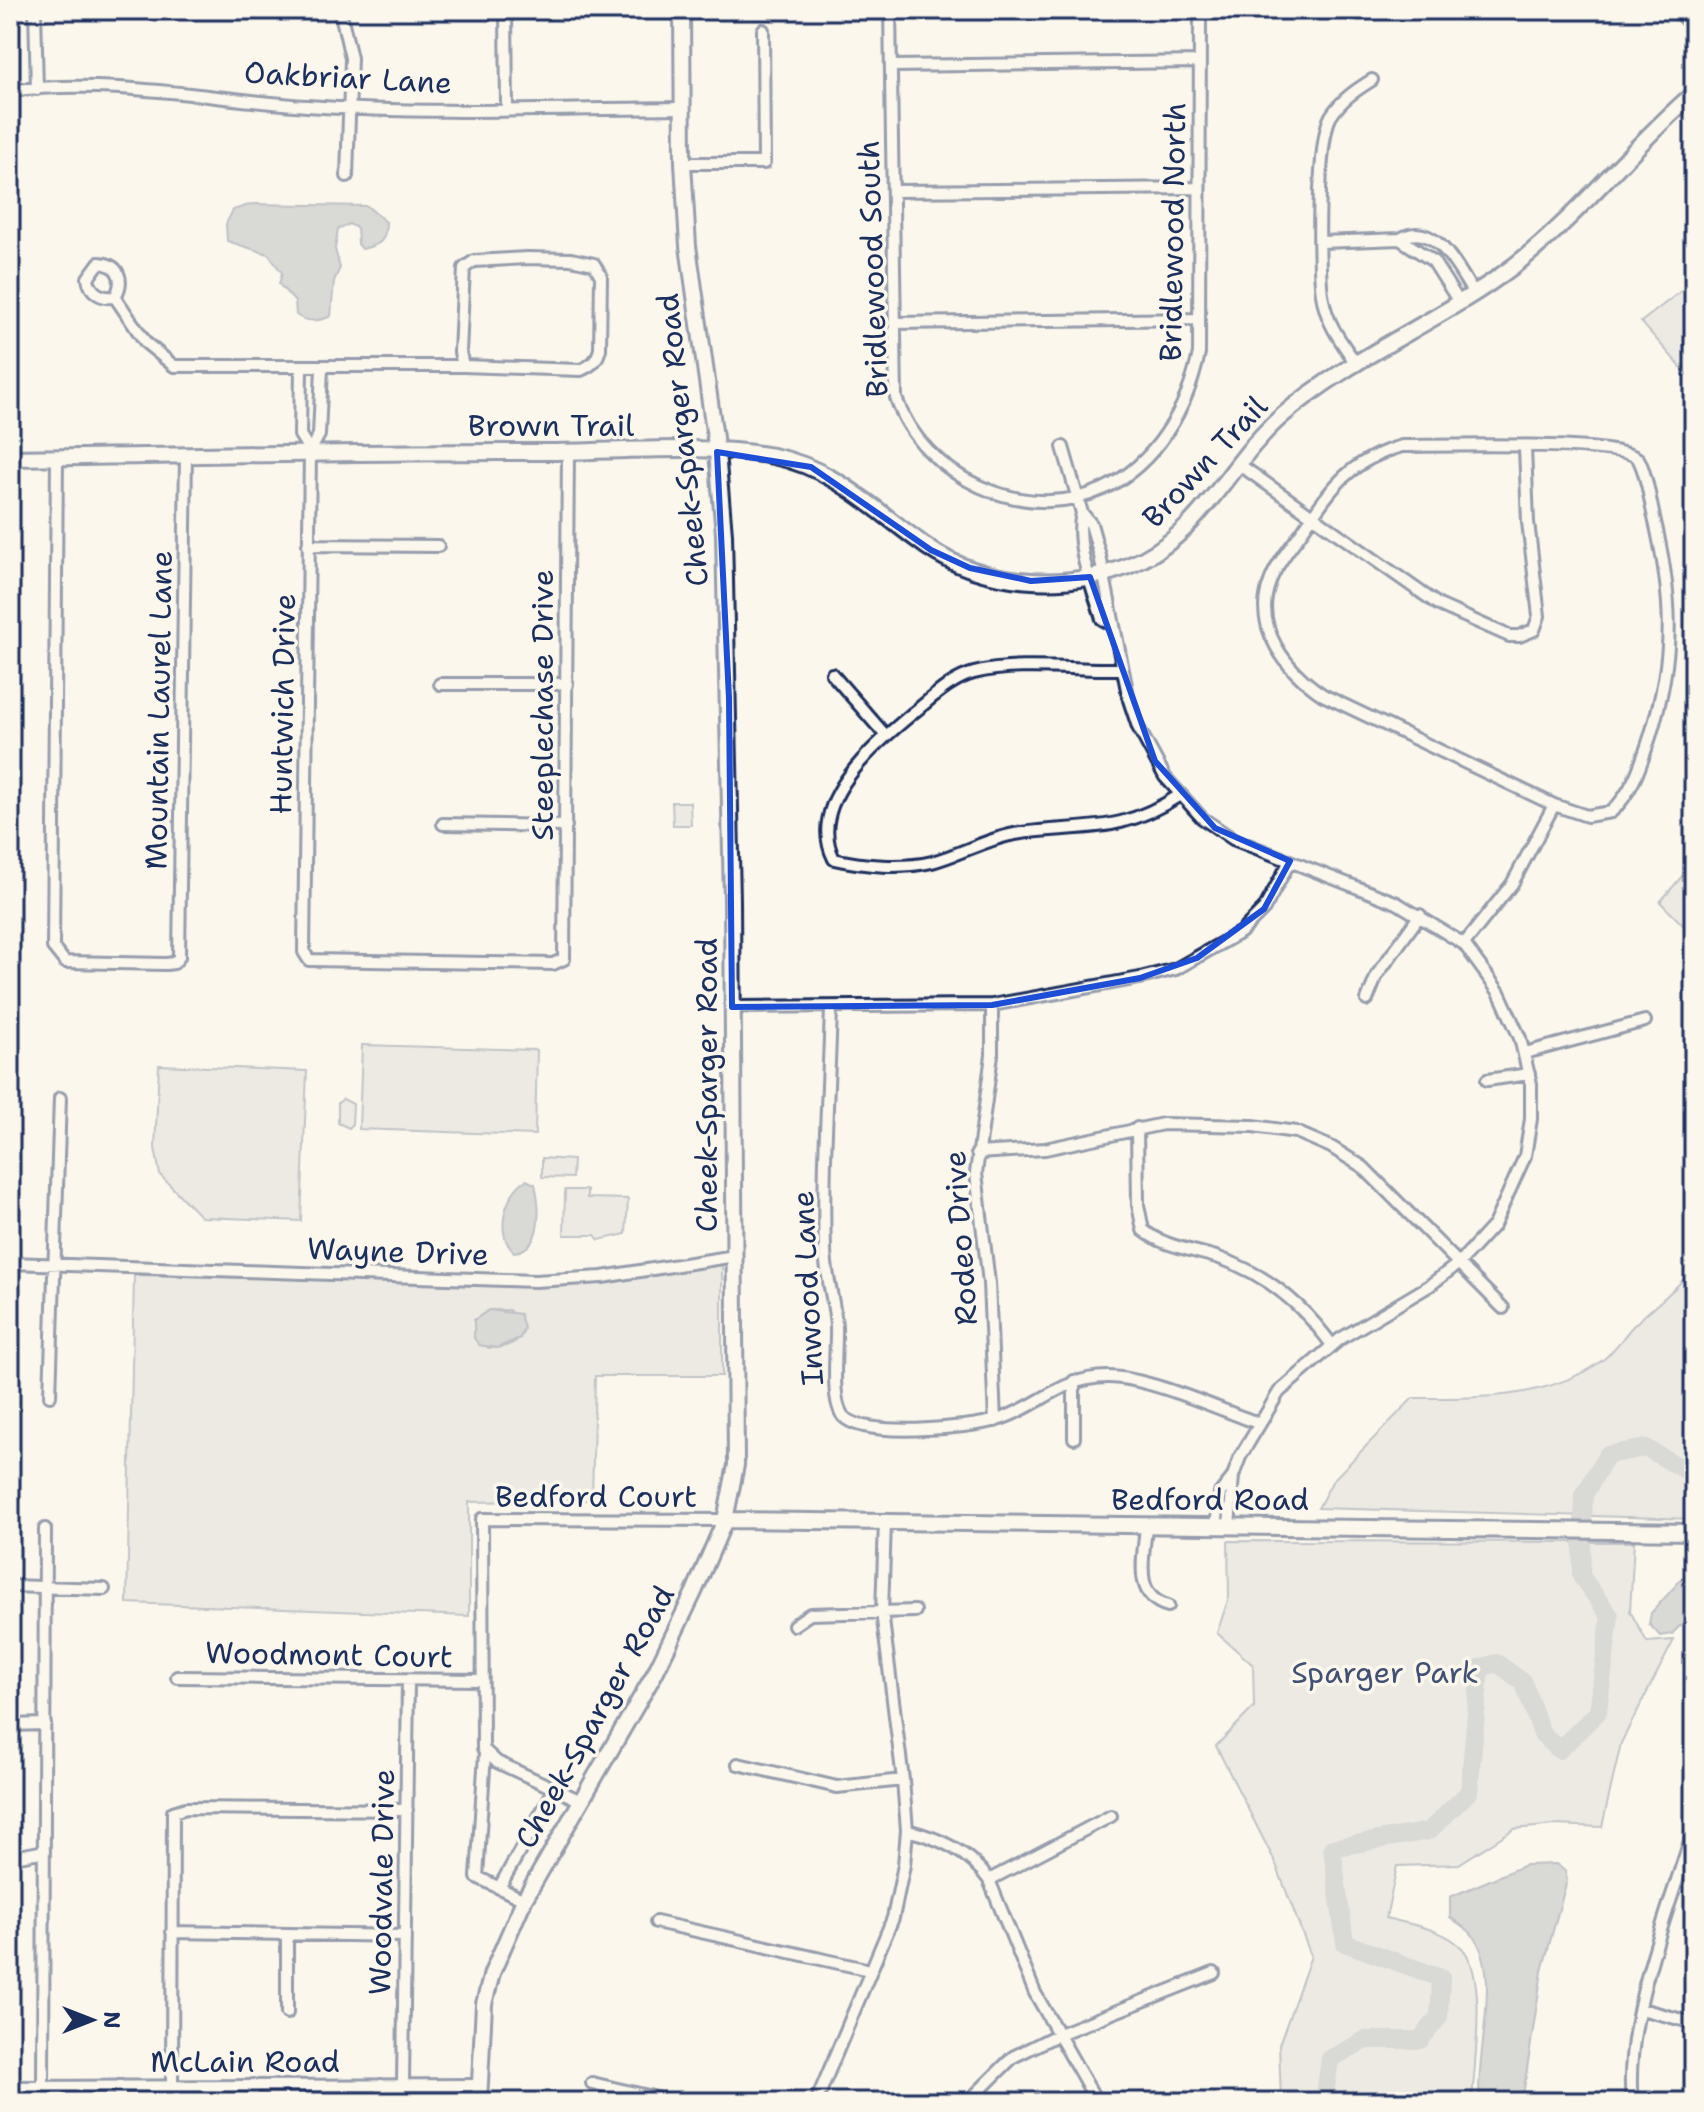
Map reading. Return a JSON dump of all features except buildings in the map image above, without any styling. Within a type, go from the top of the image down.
[{"type":"main road","points":[[1680,10],[1694,24]]},
{"type":"street","points":[[35,10],[37,89]]},
{"type":"street","points":[[340,10],[351,58],[347,176]]},
{"type":"street","points":[[506,10],[507,109]]},
{"type":"street","name":"Cheek-Sparger Road","points":[[479,2102],[484,2004],[492,1973],[524,1900],[655,1673],[725,1520],[734,1479],[738,1433],[729,698],[717,452],[688,246],[683,163],[682,10]]},
{"type":"street","name":"Bridlewood South","points":[[890,10],[896,398],[905,424],[923,449],[965,479],[987,490],[1036,500],[1078,497]]},
{"type":"street","name":"Bridlewood North","points":[[1078,497],[1106,487],[1126,474],[1175,420],[1193,382],[1199,353],[1200,10]]},
{"type":"street","points":[[683,163],[764,163],[763,30]]},
{"type":"street","points":[[892,66],[1200,62]]},
{"type":"street","points":[[1357,365],[1331,328],[1322,298],[1322,146],[1330,119],[1346,97],[1372,80]]},
{"type":"street","name":"Oakbriar Lane","points":[[10,91],[37,89],[208,94],[350,108],[683,108]]},
{"type":"street","name":"Brown Trail","points":[[10,458],[310,451],[717,452],[768,456],[811,467],[859,494],[931,550],[970,568],[1023,580],[1097,576],[1129,566],[1174,541],[1283,415],[1357,365],[1474,294],[1542,242],[1694,93]]},
{"type":"street","points":[[895,191],[1199,188]]},
{"type":"street","points":[[1322,242],[1400,239],[1410,233],[1432,237],[1447,252],[1474,294]]},
{"type":"street","points":[[1400,239],[1433,261],[1459,302]]},
{"type":"street","points":[[115,297],[146,343],[174,366],[463,366],[581,370],[598,359],[600,349],[601,276],[594,264],[571,259],[495,259],[474,261],[464,268],[460,352],[463,366]]},
{"type":"street","points":[[894,323],[1199,319]]},
{"type":"street","points":[[301,367],[300,435],[310,451],[319,435],[322,368]]},
{"type":"street","points":[[1402,446],[1525,448],[1594,446],[1630,451],[1643,468],[1669,583],[1668,672],[1643,760],[1623,801],[1605,815],[1572,813],[1323,695],[1292,673],[1281,658],[1272,633],[1267,609],[1268,587],[1331,489],[1353,466],[1377,453],[1402,446]]},
{"type":"street","points":[[1063,447],[1082,513],[1078,529],[1097,576],[1102,619],[1111,624],[1138,727],[1155,761],[1180,795],[1215,828],[1420,915],[1464,944],[1499,992],[1525,1053],[1529,1074],[1531,1119],[1521,1168],[1494,1225],[1459,1263],[1429,1286],[1332,1345],[1279,1392],[1258,1423],[1233,1476],[1223,1527]]},
{"type":"street","points":[[1240,465],[1311,518],[1439,605],[1496,632],[1515,636],[1528,634],[1538,625],[1539,603],[1528,522],[1525,448]]},
{"type":"street","name":"Huntwich Drive","points":[[310,451],[306,958],[335,963],[553,964],[564,959]]},
{"type":"street","name":"Steeplechase Drive","points":[[564,959],[568,452]]},
{"type":"street","name":"Mountain Laurel Lane","points":[[57,458],[53,947],[57,957],[65,962],[174,963],[179,957],[186,456]]},
{"type":"street","points":[[308,545],[438,546]]},
{"type":"street","points":[[1122,669],[1014,668],[970,674],[943,689],[886,736],[844,782],[829,830],[834,859],[887,865],[931,862],[1018,833],[1116,825],[1158,809],[1180,795]]},
{"type":"street","points":[[832,674],[886,736]]},
{"type":"street","points":[[440,684],[567,684]]},
{"type":"street","points":[[1464,944],[1512,884],[1554,805]]},
{"type":"street","points":[[443,824],[566,826]]},
{"type":"street","points":[[732,1007],[992,1005],[1176,969],[1241,932],[1264,909],[1290,861]]},
{"type":"street","points":[[1367,1000],[1377,975],[1420,915]]},
{"type":"street","name":"Rodeo Drive","points":[[992,1005],[992,1055],[977,1153],[989,1283],[995,1421]]},
{"type":"street","name":"Inwood Lane","points":[[831,1007],[825,1252],[835,1308],[836,1382],[841,1414],[859,1427],[952,1427],[995,1421],[1074,1381],[1122,1378],[1258,1423]]},
{"type":"street","points":[[1525,1053],[1645,1021]]},
{"type":"street","points":[[1487,1080],[1529,1074]]},
{"type":"street","points":[[50,1396],[57,1264],[60,1098]]},
{"type":"street","points":[[977,1153],[1045,1149],[1137,1128],[1190,1124],[1253,1126],[1314,1139],[1363,1167],[1503,1308]]},
{"type":"street","points":[[1137,1128],[1138,1205],[1143,1230],[1167,1243],[1244,1268],[1269,1282],[1312,1318],[1332,1345]]},
{"type":"street","name":"Wayne Drive","points":[[10,1263],[535,1281],[602,1277],[735,1256]]},
{"type":"street","points":[[1074,1381],[1074,1438]]},
{"type":"street","name":"Bedford Court","points":[[481,1680],[482,1519],[725,1520]]},
{"type":"street","name":"Bedford Road","points":[[725,1520],[1694,1532]]},
{"type":"street","points":[[816,2102],[893,1918],[907,1830],[882,1612],[885,1522]]},
{"type":"street","points":[[1146,1526],[1145,1592],[1154,1602],[1168,1606]]},
{"type":"street","points":[[43,2087],[45,1529]]},
{"type":"street","points":[[10,1586],[104,1589]]},
{"type":"street","points":[[794,1625],[810,1614],[915,1611]]},
{"type":"street","name":"Woodmont Court","points":[[177,1677],[481,1680]]},
{"type":"street","name":"Woodvale Drive","points":[[403,2085],[408,1680]]},
{"type":"street","points":[[481,1680],[485,1753],[477,1877],[524,1900]]},
{"type":"street","points":[[10,1725],[45,1724]]},
{"type":"street","points":[[485,1753],[581,1801]]},
{"type":"street","points":[[738,1764],[837,1787],[903,1780]]},
{"type":"street","points":[[499,1888],[555,1788]]},
{"type":"street","points":[[172,2086],[173,1812],[186,1808],[407,1810]]},
{"type":"street","points":[[989,1880],[1111,1816]]},
{"type":"street","points":[[1632,2102],[1633,2059],[1641,2009],[1694,1828]]},
{"type":"street","points":[[907,1830],[953,1846],[980,1868],[989,1880],[1035,1993],[1097,2102]]},
{"type":"street","points":[[10,1858],[44,1851]]},
{"type":"street","points":[[656,1922],[870,1970]]},
{"type":"street","points":[[172,1932],[405,1936]]},
{"type":"street","points":[[287,1934],[287,2013]]},
{"type":"street","points":[[968,2102],[1013,2057],[1059,2034],[1214,1973]]},
{"type":"street","points":[[1641,2009],[1694,2023]]},
{"type":"street","points":[[592,2083],[674,2102]]},
{"type":"street","points":[[253,2085],[253,2102]]},
{"type":"street","points":[[381,2085],[381,2102]]},
{"type":"street","name":"McLain Road","points":[[10,2087],[480,2085]]},
{"type":"street","points":[[120,2086],[120,2102]]},
{"type":"highlighted area","points":[[717,452],[811,467],[931,550],[970,568],[1031,581],[1090,577],[1155,761],[1215,828],[1290,861],[1264,909],[1197,958],[1140,978],[992,1005],[732,1007],[729,698]]},
{"type":"green space","points":[[1694,281],[1694,382],[1641,322]]},
{"type":"green space","points":[[672,802],[690,802],[691,825],[673,825]]},
{"type":"green space","points":[[1694,862],[1694,936],[1660,902]]},
{"type":"green space","points":[[362,1045],[537,1050],[535,1135],[359,1129]]},
{"type":"green space","points":[[159,1065],[307,1071],[301,1221],[201,1217],[160,1175],[155,1148]]},
{"type":"green space","points":[[343,1099],[353,1104],[352,1125],[349,1128],[338,1123],[338,1103]]},
{"type":"green space","points":[[542,1158],[573,1160],[572,1178],[542,1177]]},
{"type":"green space","points":[[565,1190],[587,1190],[587,1198],[628,1199],[626,1234],[599,1240],[595,1235],[564,1235]]},
{"type":"green space","points":[[722,1264],[722,1376],[595,1376],[592,1500],[469,1502],[469,1616],[127,1603],[134,1275],[570,1285],[609,1283]],"holes":[[[489,1310],[509,1310],[524,1328],[519,1338],[506,1346],[489,1348],[474,1338],[474,1320]]]},
{"type":"green space","points":[[1694,1265],[1694,1519],[1318,1508],[1333,1480],[1413,1398],[1512,1394],[1560,1382],[1583,1372],[1604,1359]]},
{"type":"green space","name":"Sparger Park","points":[[1228,1541],[1634,1542],[1630,1611],[1647,1642],[1674,1640],[1621,1743],[1602,1827],[1555,1825],[1514,1829],[1459,1864],[1397,1866],[1386,1918],[1446,1936],[1462,1948],[1470,1961],[1475,1979],[1478,2021],[1472,2102],[1281,2102],[1279,2045],[1311,1956],[1275,1862],[1216,1746],[1254,1707],[1253,1665],[1217,1633],[1229,1597]]},
{"type":"shaded area","points":[[252,204],[367,206],[386,222],[381,242],[362,249],[358,244],[357,228],[349,224],[338,229],[335,249],[340,268],[334,281],[331,316],[314,320],[296,315],[295,302],[279,284],[282,273],[268,254],[227,241],[226,224],[233,210]]},
{"type":"shaded area","points":[[526,1180],[535,1184],[538,1225],[531,1243],[514,1252],[508,1245],[503,1225],[512,1194]]},
{"type":"shaded area","points":[[489,1310],[520,1314],[524,1328],[520,1338],[497,1348],[479,1345],[474,1338],[474,1320]]},
{"type":"shaded area","points":[[1694,1565],[1694,1611],[1672,1634],[1660,1636],[1649,1624],[1651,1613]]},
{"type":"shaded area","points":[[1556,1864],[1565,1871],[1567,1880],[1542,1971],[1522,2102],[1480,2102],[1487,1990],[1485,1968],[1480,1948],[1470,1932],[1450,1917],[1450,1897],[1525,1865]]},
{"type":"waterway","points":[[1324,2102],[1330,2059],[1365,2040],[1420,2040],[1439,2017],[1441,1978],[1345,1943],[1332,1848],[1429,1831],[1469,1792],[1480,1668],[1497,1663],[1523,1682],[1542,1734],[1559,1750],[1598,1712],[1610,1616],[1581,1576],[1584,1495],[1607,1455],[1646,1448],[1694,1475]]}]
